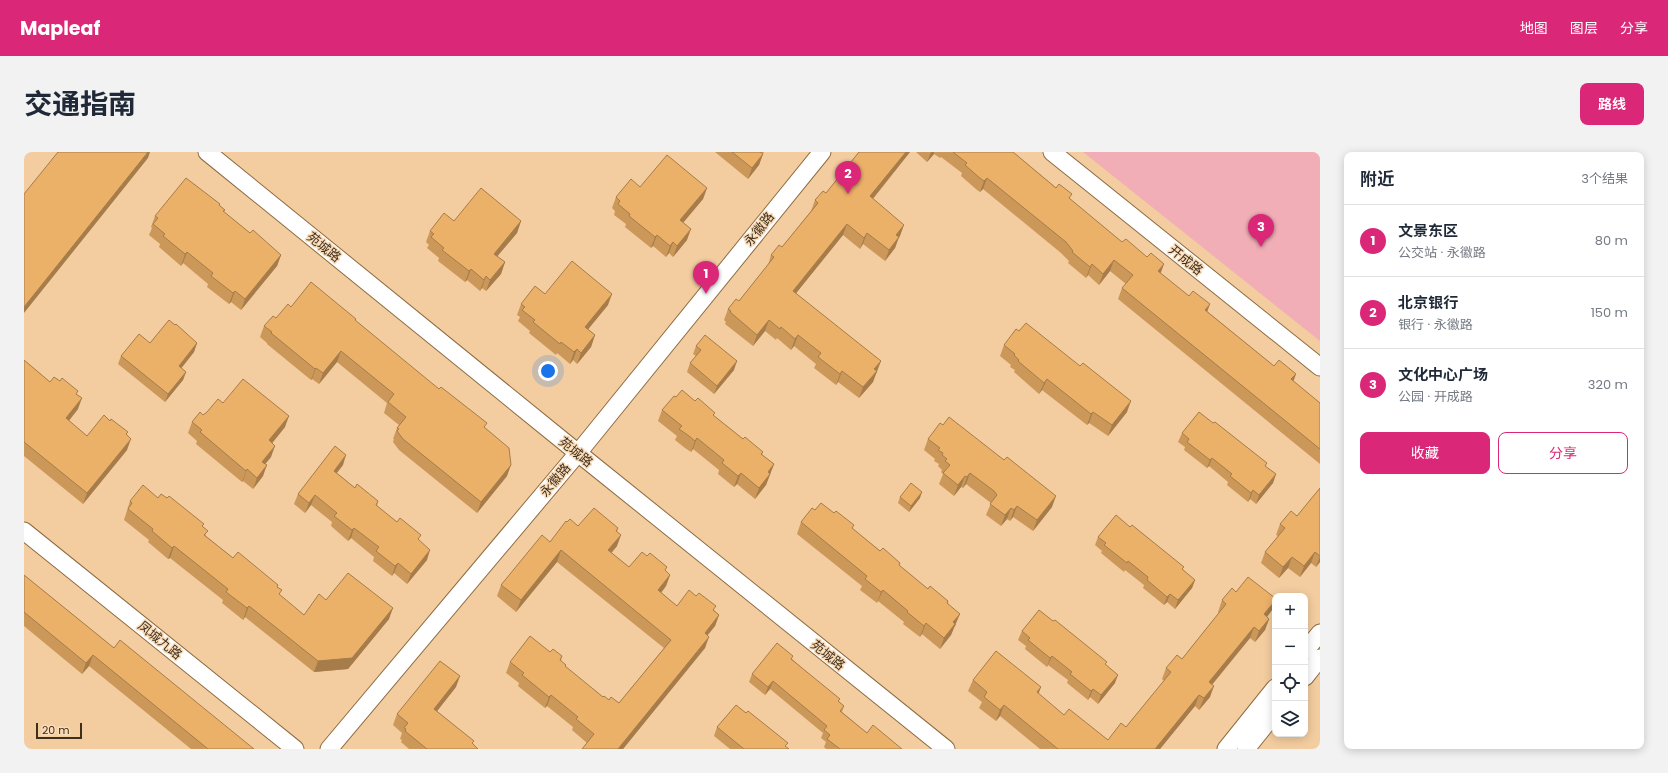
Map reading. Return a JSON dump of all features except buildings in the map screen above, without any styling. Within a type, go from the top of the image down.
[{"type":"street","name":"苑城路","points":[[207,152],[946,749]]},
{"type":"street","name":"永徽路","points":[[329,749],[578,453],[822,152]]},
{"type":"street","name":"开成路","points":[[1052,152],[1320,367]]},
{"type":"street","name":"凤城九路","points":[[24,531],[296,749]]},
{"type":"street","points":[[1308,647],[1320,632]]},
{"type":"street","points":[[1308,673],[1320,658]]},
{"type":"street","points":[[1226,749],[1272,692]]},
{"type":"street","points":[[1246,749],[1272,717]]},
{"type":"shaded area","points":[[1083,152],[1320,152],[1320,341]]},
{"type":"place","name":"北京银行","points":[[848,194]]},
{"type":"place","name":"文化中心广场","points":[[1261,247]]},
{"type":"place","name":"文景东区","points":[[706,294]]}]
